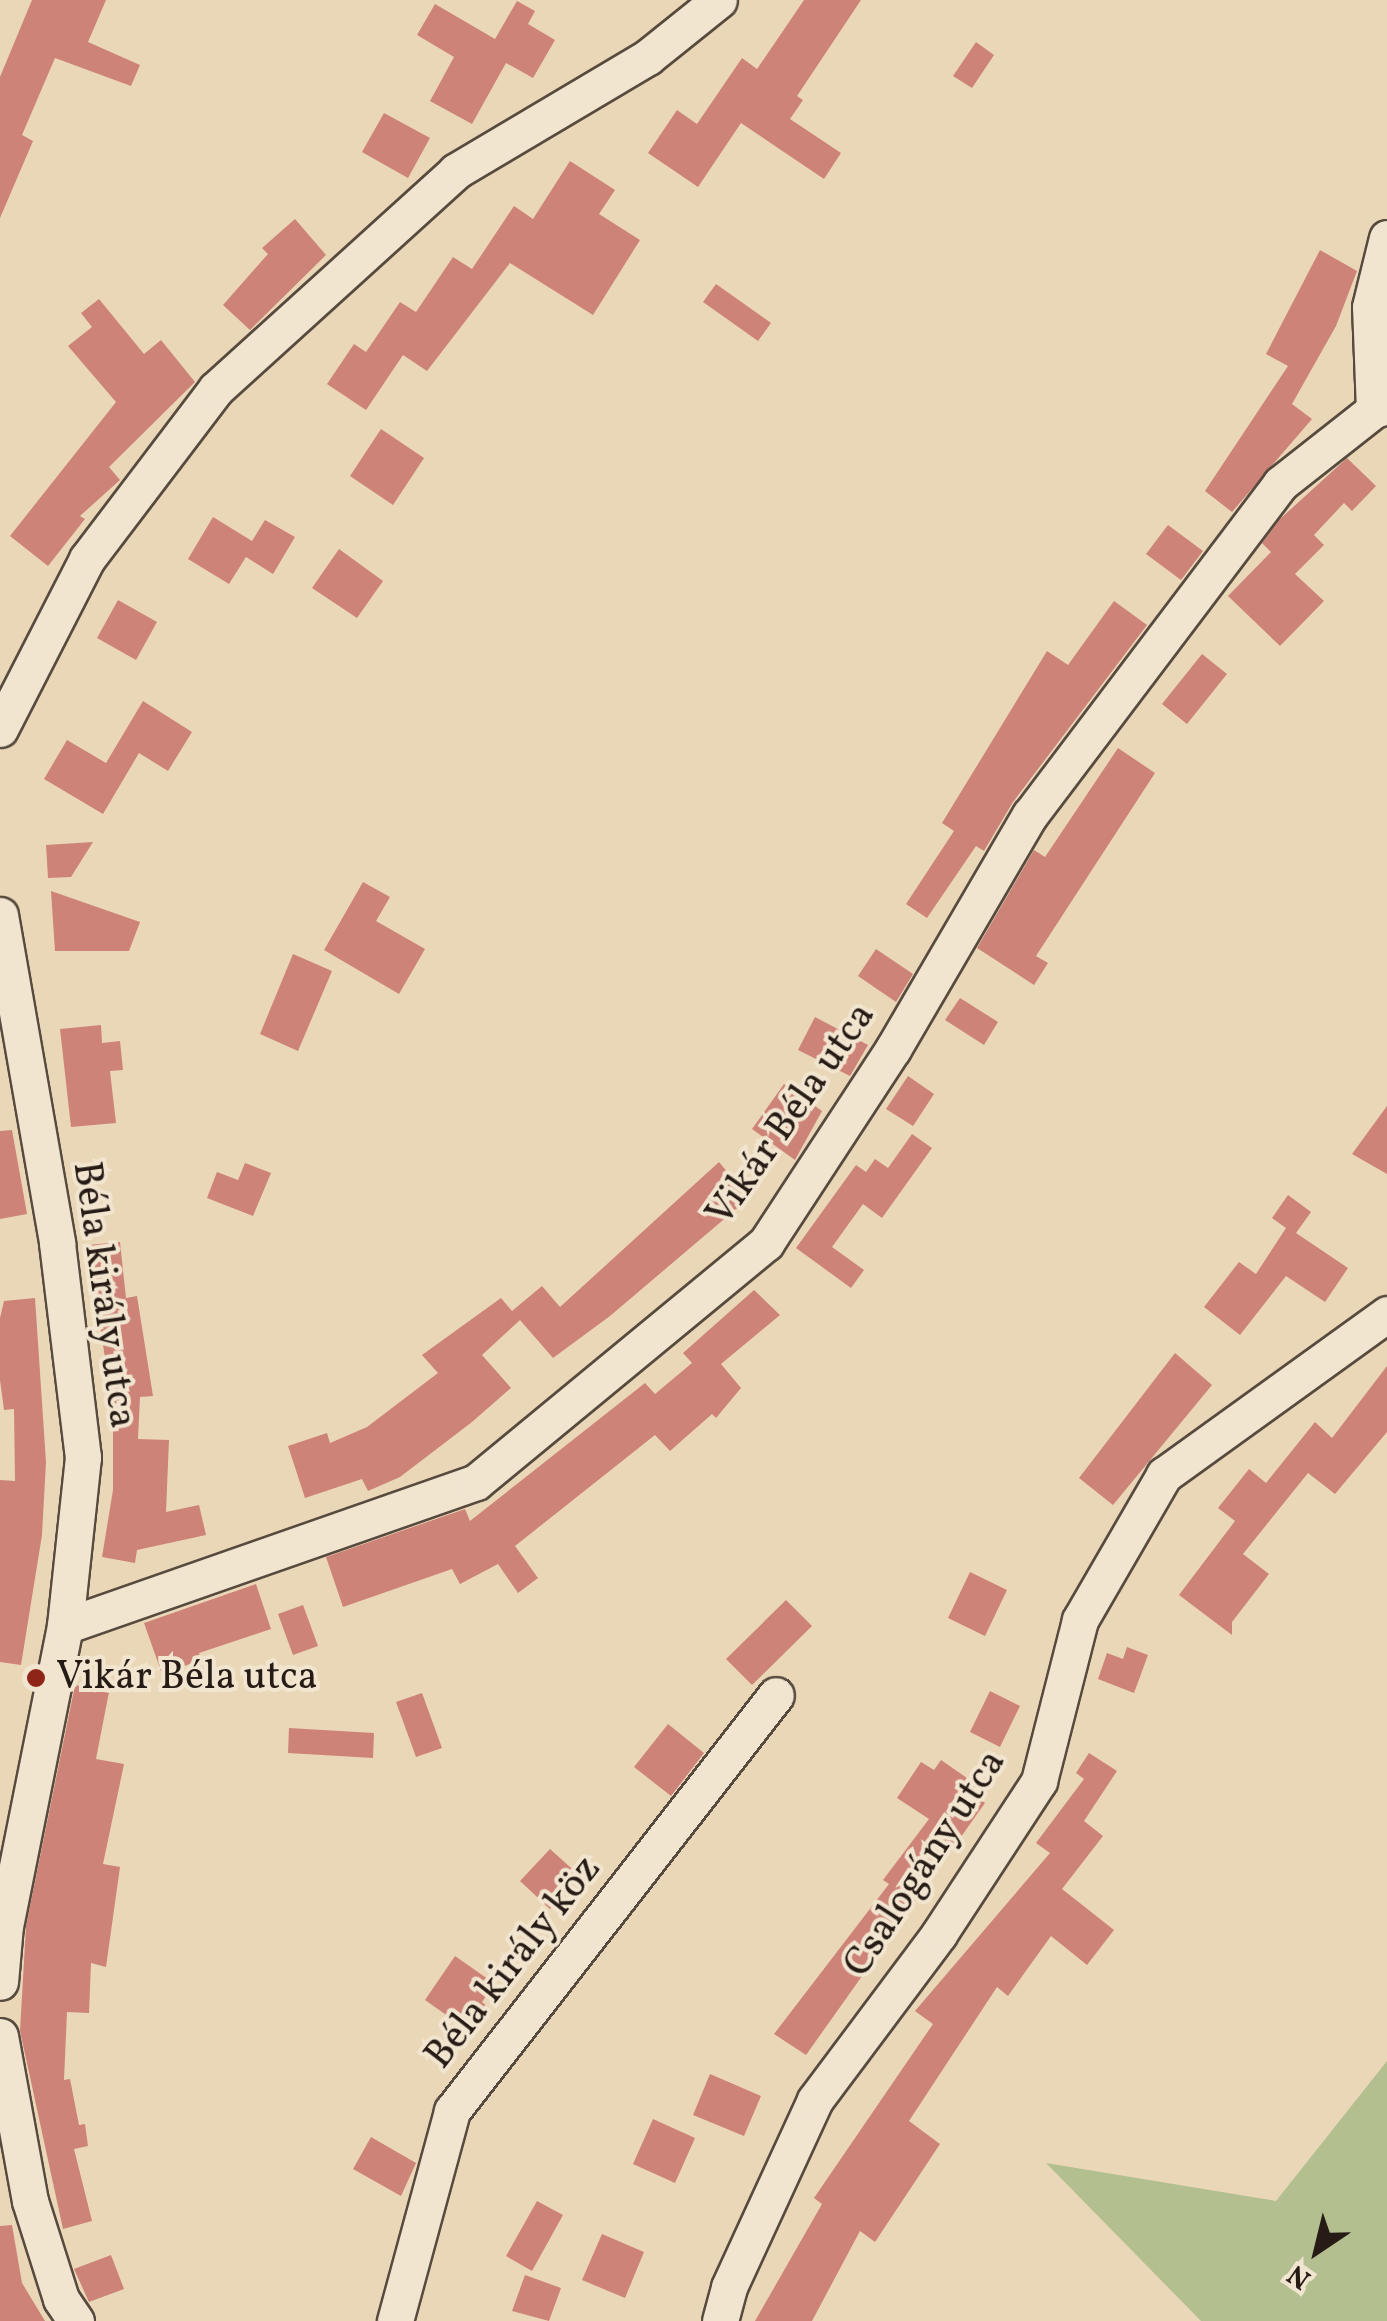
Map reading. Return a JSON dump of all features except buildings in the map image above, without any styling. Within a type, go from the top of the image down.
[{"type":"street","points":[[0,730],[87,560],[216,388],[456,171],[648,57],[719,0]]},
{"type":"street","points":[[1380,408],[1370,307],[1387,238]]},
{"type":"street","name":"Vikár Béla utca","points":[[65,1626],[476,1482],[766,1243],[893,1049],[1030,815],[1280,484],[1380,408]]},
{"type":"street","name":"Béla király utca","points":[[0,915],[57,1244],[83,1457],[65,1626],[5,1925],[0,1982]]},
{"type":"street","name":"Csalogány utca","points":[[720,2321],[729,2286],[815,2100],[939,1934],[1039,1781],[1080,1620],[1164,1475],[1387,1314]]},
{"type":"street","name":"Béla király köz","points":[[395,2321],[452,2111],[776,1696]]},
{"type":"street","points":[[0,2036],[30,2201],[61,2299],[76,2321]]},
{"type":"green space","points":[[1387,2061],[1387,2321],[1201,2321],[1046,2163],[1276,2201]]},
{"type":"place","name":"Vikár Béla utca","points":[[36,1678]]}]
